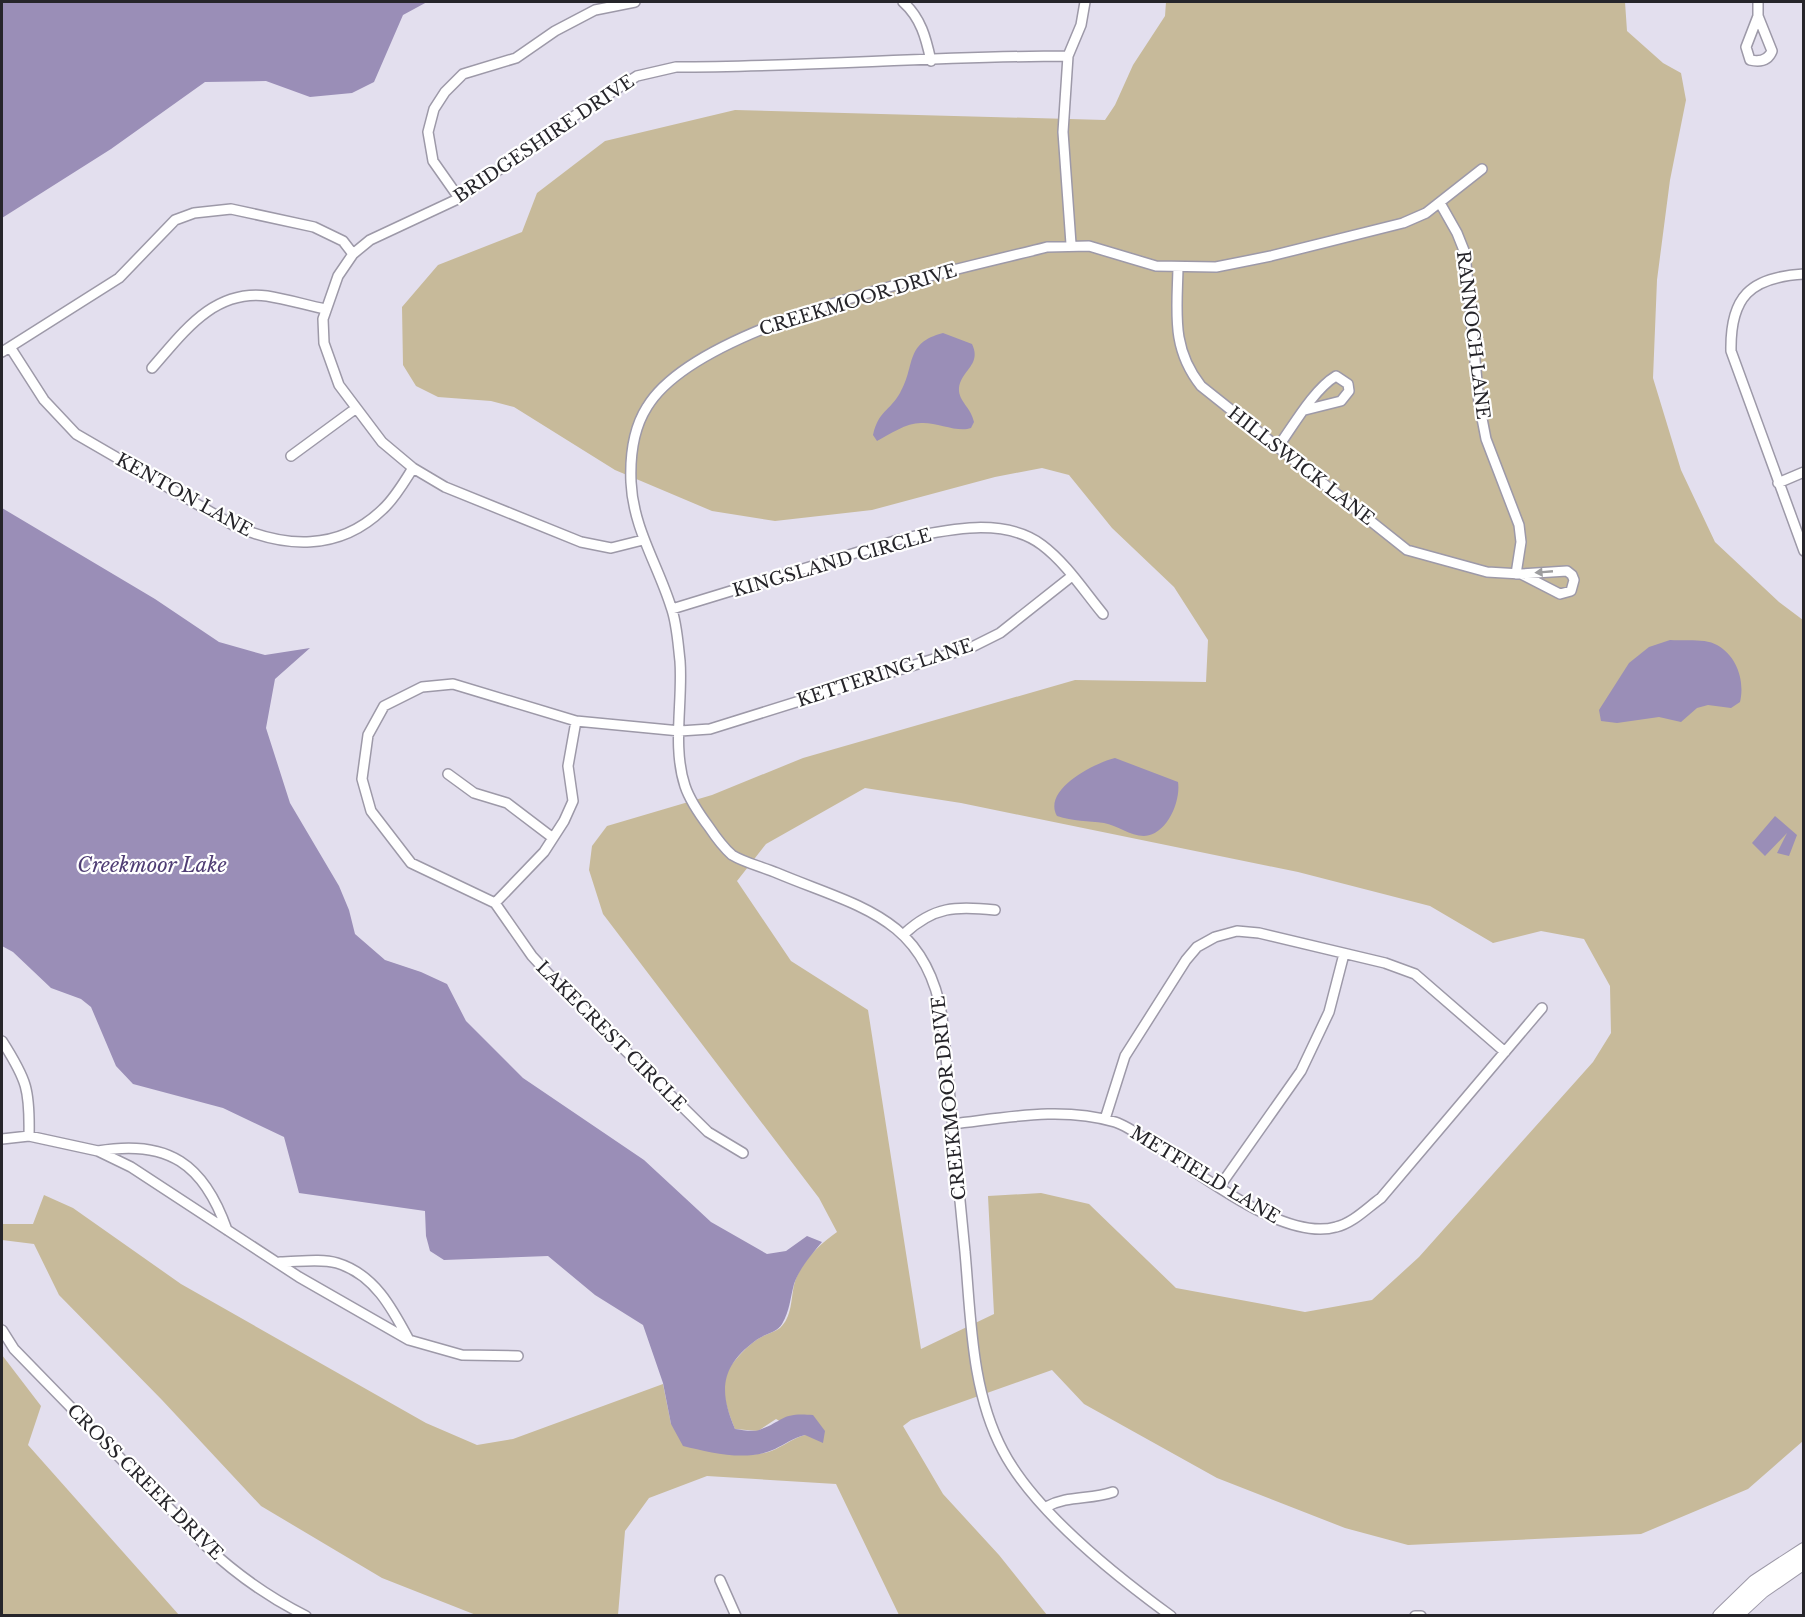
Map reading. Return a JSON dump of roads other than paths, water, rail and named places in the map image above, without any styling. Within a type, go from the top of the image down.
[{"type":"street","points":[[459,198],[433,161],[428,132],[434,109],[445,92],[463,74],[516,58],[555,31],[595,10],[635,2]]},
{"type":"street","points":[[903,2],[914,12],[926,37],[931,61]]},
{"type":"street","points":[[1071,244],[1063,132],[1068,56],[1082,25],[1085,2]]},
{"type":"street","points":[[1758,2],[1758,16]]},
{"type":"street","name":"BRIDGESHIRE DRIVE","points":[[643,540],[611,548],[581,542],[446,487],[413,468],[382,442],[355,409],[331,366],[324,343],[325,309],[338,276],[353,254],[370,240],[459,198],[557,127],[637,76],[676,67],[931,61],[987,56],[1068,56]]},
{"type":"street","name":"CREEKMOOR DRIVE","points":[[1171,1616],[1108,1569],[1046,1507],[1018,1477],[989,1422],[979,1384],[937,987],[926,963],[904,934],[859,906],[732,855],[698,812],[685,785],[679,747],[680,661],[672,609],[643,540],[636,516],[631,483],[632,449],[647,406],[663,387],[683,371],[756,330],[799,315],[872,292],[1047,247],[1071,244],[1089,246],[1156,266],[1178,268],[1216,267],[1271,256],[1382,229],[1419,216],[1440,203],[1482,169]]},
{"type":"street","name":"RANNOCH LANE","points":[[1440,203],[1465,253],[1476,383],[1486,439],[1519,525],[1521,542],[1518,574]]},
{"type":"street","points":[[6,349],[119,278],[176,220],[194,213],[231,209],[314,227],[343,241],[353,254]]},
{"type":"street","name":"HILLSWICK LANE","points":[[1178,268],[1178,342],[1186,364],[1201,386],[1407,550],[1487,572],[1518,574]]},
{"type":"street","points":[[1803,274],[1781,275],[1764,280],[1747,291],[1737,305],[1731,332],[1731,351],[1803,550]]},
{"type":"street","points":[[152,368],[200,316],[228,299],[265,296],[325,309]]},
{"type":"street","name":"KENTON LANE","points":[[6,349],[44,400],[76,434],[233,525],[259,537],[282,542],[305,543],[332,538],[360,527],[383,510],[413,468]]},
{"type":"street","points":[[1278,447],[1305,410],[1328,381],[1336,376],[1348,384],[1349,391],[1341,401],[1305,410]]},
{"type":"street","points":[[291,456],[355,409]]},
{"type":"street","points":[[1778,483],[1803,472]]},
{"type":"street","name":"KINGSLAND CIRCLE","points":[[672,609],[901,539],[930,533],[985,528],[1006,530],[1041,544],[1072,576],[1103,614]]},
{"type":"street","points":[[1567,571],[1572,575],[1573,586],[1566,593],[1560,594],[1518,574],[1567,571]]},
{"type":"street","name":"KETTERING LANE","points":[[680,731],[710,729],[972,647],[1000,633],[1072,576]]},
{"type":"street","name":"LAKECREST CIRCLE","points":[[680,731],[576,722],[453,684],[422,687],[384,706],[368,735],[362,778],[371,811],[411,863],[495,903],[532,956],[555,981],[708,1132],[743,1153]]},
{"type":"street","points":[[495,903],[553,838],[573,801],[568,766],[576,722]]},
{"type":"street","points":[[448,774],[474,793],[507,802],[553,838]]},
{"type":"street","points":[[904,934],[917,922],[940,910],[970,908],[996,910]]},
{"type":"street","points":[[1105,1119],[1125,1056],[1197,947],[1215,937],[1237,931],[1259,933],[1385,963],[1415,974],[1505,1052]]},
{"type":"street","points":[[1220,1186],[1301,1071],[1329,1012],[1344,954]]},
{"type":"street","name":"METFIELD LANE","points":[[952,1124],[1058,1113],[1105,1119],[1118,1123],[1261,1213],[1295,1227],[1324,1230],[1338,1227],[1381,1198],[1542,1008]]},
{"type":"street","points":[[2,1041],[22,1072],[30,1099],[29,1136]]},
{"type":"street","points":[[2,1139],[29,1136],[98,1151],[131,1167],[280,1262],[299,1277],[409,1340],[462,1355],[518,1356]]},
{"type":"street","points":[[98,1151],[117,1148],[152,1150],[179,1160],[201,1178],[217,1201],[227,1230]]},
{"type":"street","points":[[280,1262],[336,1262],[360,1274],[381,1292],[409,1340]]},
{"type":"street","name":"CROSS CREEK DRIVE","points":[[2,1330],[14,1349],[206,1546],[238,1576],[276,1601],[306,1616]]},
{"type":"street","points":[[1046,1507],[1069,1498],[1097,1497],[1113,1492]]},
{"type":"street","points":[[1720,1616],[1755,1582],[1803,1550]]},
{"type":"street","points":[[1735,1616],[1762,1591],[1803,1562]]},
{"type":"street","points":[[720,1580],[736,1616]]},
{"type":"street","points":[[1415,1616],[1421,1616]]},
{"type":"water","points":[[2,2],[427,2],[403,15],[374,82],[352,93],[310,97],[266,81],[205,82],[111,149],[2,218]]},
{"type":"water","points":[[943,333],[972,344],[973,362],[963,376],[959,388],[960,397],[974,422],[971,428],[960,429],[915,423],[898,429],[877,441],[873,435],[875,427],[900,393],[916,349],[931,337]]},
{"type":"water","name":"Creekmoor Lake","points":[[2,508],[155,599],[219,642],[265,655],[310,648],[275,679],[266,728],[290,803],[339,886],[349,910],[355,934],[385,960],[421,972],[447,984],[466,1021],[523,1078],[644,1160],[711,1222],[767,1254],[786,1251],[807,1236],[822,1242],[796,1278],[782,1324],[743,1351],[729,1371],[725,1392],[726,1403],[735,1429],[757,1431],[788,1416],[813,1415],[825,1431],[823,1443],[805,1435],[764,1453],[741,1456],[683,1446],[671,1424],[663,1383],[643,1325],[595,1295],[548,1256],[444,1260],[430,1251],[426,1236],[425,1211],[299,1193],[284,1137],[223,1108],[133,1084],[116,1066],[91,1007],[81,999],[51,988],[13,952],[2,946]]},
{"type":"water","points":[[1670,640],[1707,641],[1724,650],[1738,670],[1741,686],[1740,702],[1731,708],[1708,705],[1697,708],[1681,722],[1659,717],[1617,723],[1601,721],[1599,710],[1629,663],[1649,647]]},
{"type":"water","points":[[1115,758],[1178,782],[1177,798],[1171,816],[1159,830],[1152,834],[1139,836],[1109,824],[1057,816],[1054,806],[1057,797],[1072,779]]},
{"type":"water","points":[[1775,816],[1797,835],[1789,856],[1777,853],[1787,833],[1765,856],[1752,843]]}]
